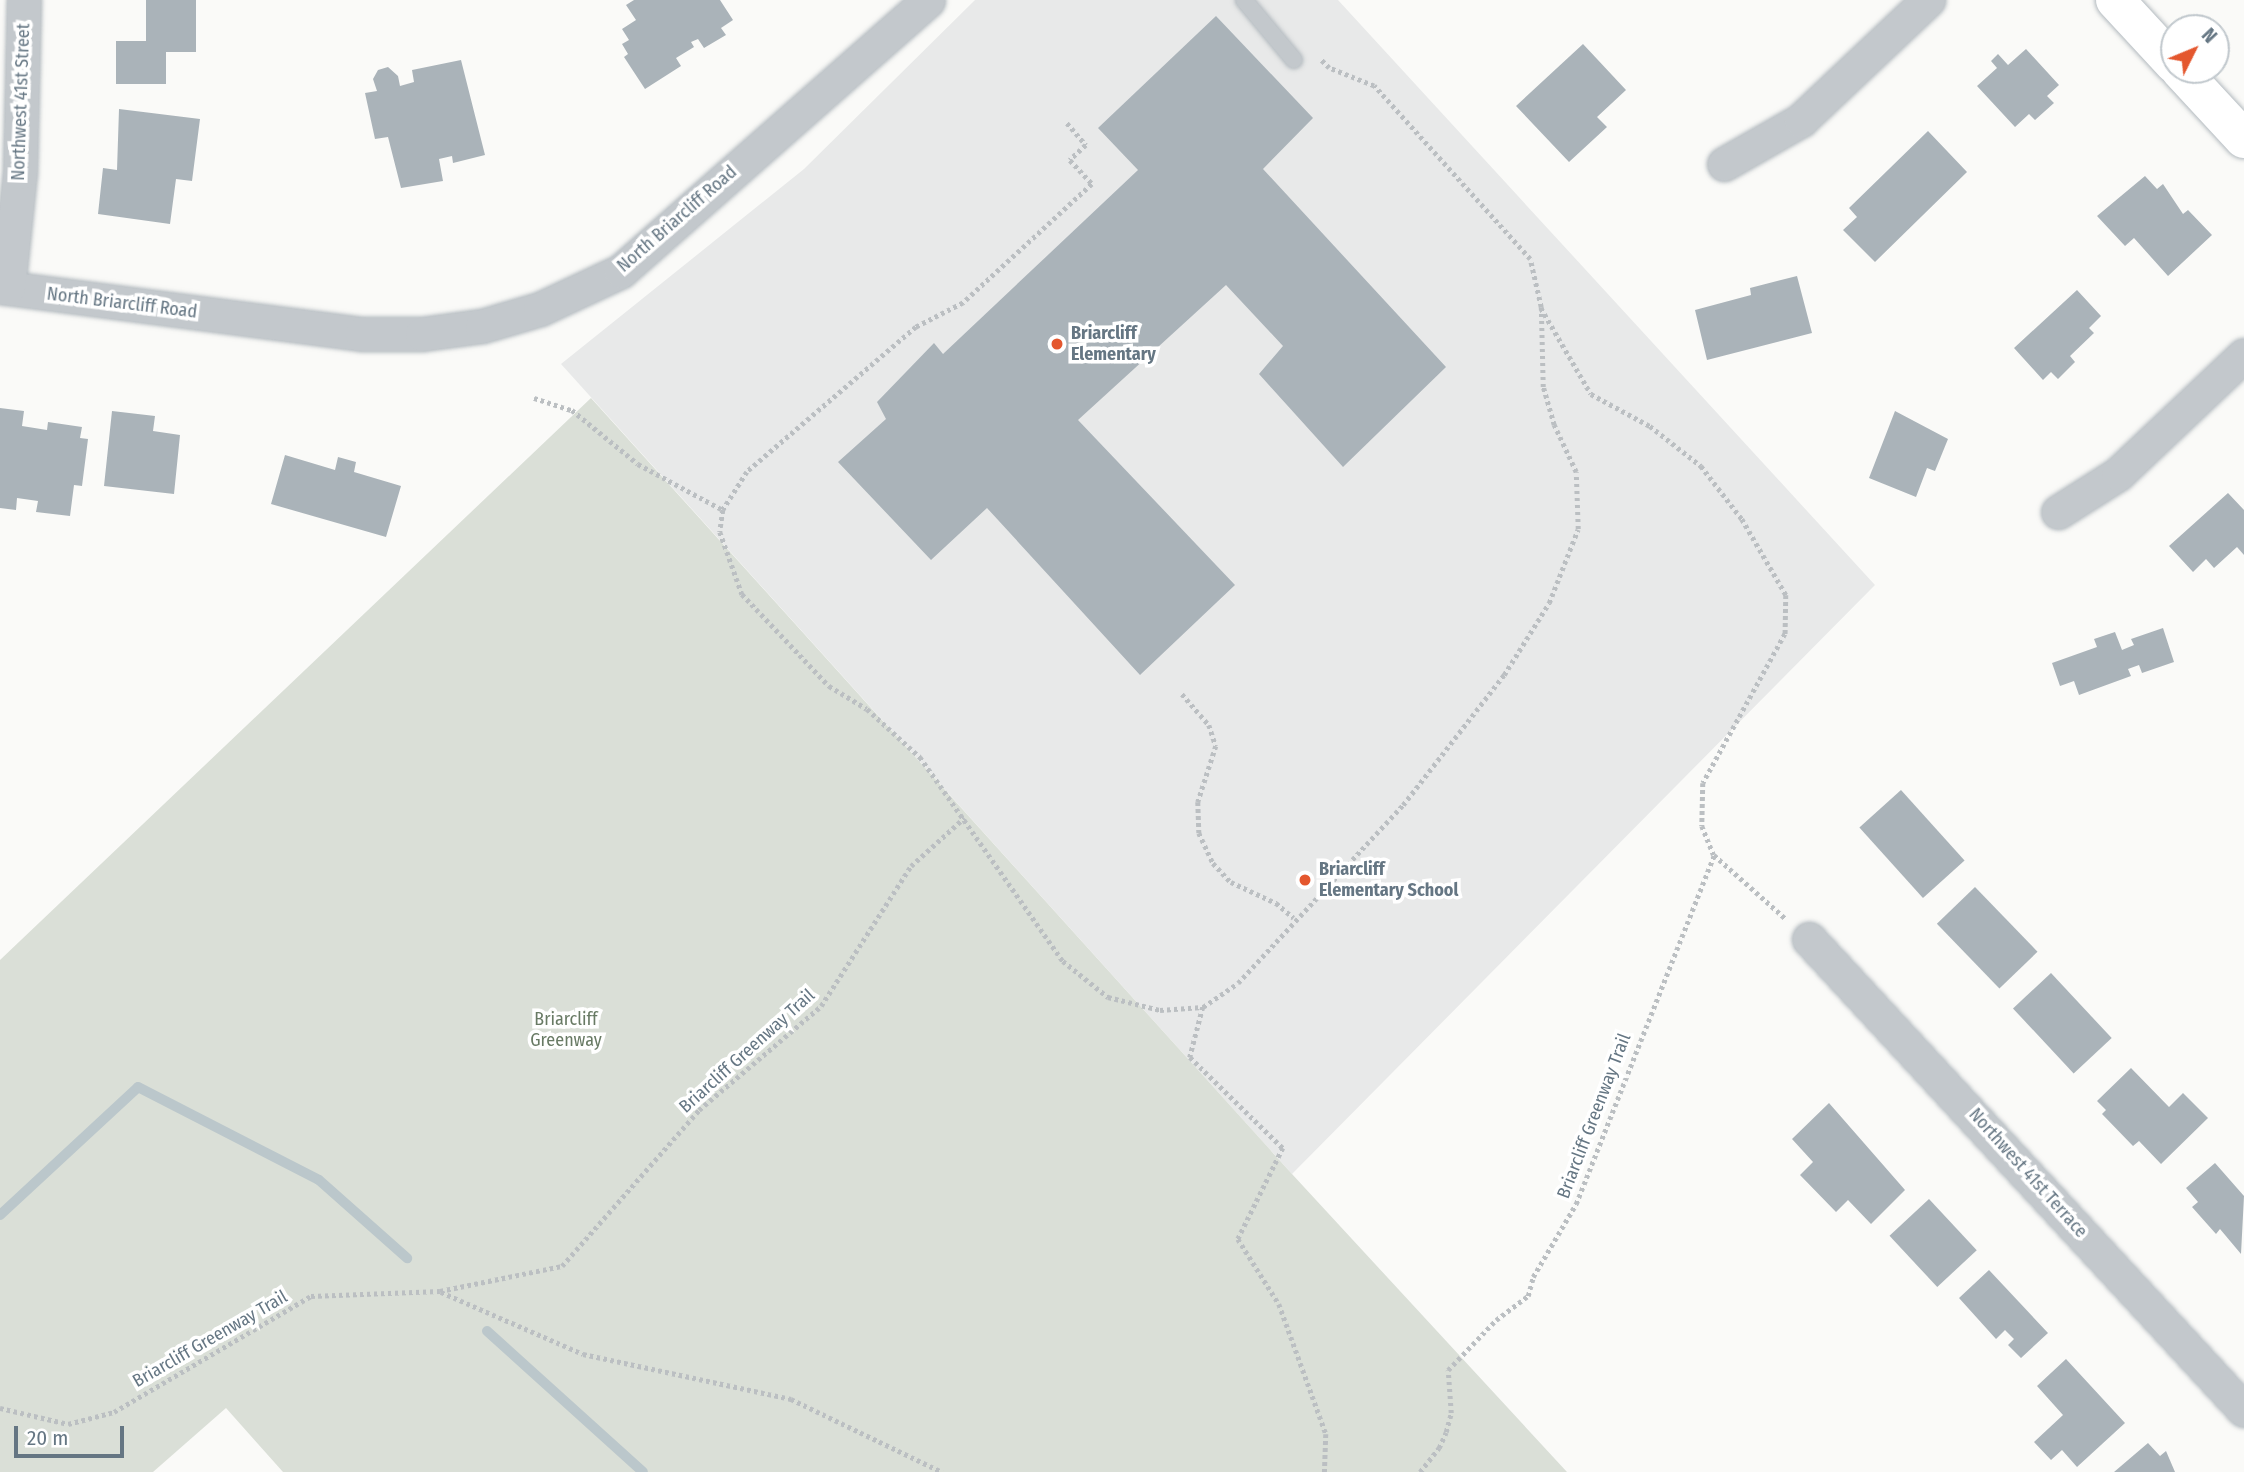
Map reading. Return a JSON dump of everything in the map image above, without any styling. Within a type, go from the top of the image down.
[{"type":"main road","points":[[2115,0],[2160,49]]},
{"type":"main road","points":[[2193,84],[2244,139]]},
{"type":"street","name":"Northwest 41st Street","points":[[4,288],[20,172],[24,0]]},
{"type":"street","name":"North Briarcliff Road","points":[[4,288],[362,334],[422,334],[470,328],[540,309],[621,271],[928,0]]},
{"type":"street","points":[[1724,164],[1801,120],[1928,0]]},
{"type":"street","points":[[2058,512],[2118,474],[2244,355]]},
{"type":"street","name":"Northwest 41st Terrace","points":[[1800,931],[2244,1410]]},
{"type":"lane","points":[[1244,0],[1294,60]]},
{"type":"path","points":[[1067,123],[1086,145],[1070,160],[1092,184],[962,303],[916,327],[747,472],[723,510],[720,532],[742,594],[829,686],[867,709],[920,757],[1063,961],[1108,997],[1160,1010],[1203,1007],[1238,983],[1294,918],[1403,805],[1504,675],[1549,603],[1578,529],[1576,472],[1554,425],[1543,387],[1541,307],[1530,259],[1374,86],[1329,68],[1312,49]]},
{"type":"path","points":[[1541,307],[1568,347],[1591,394],[1650,426],[1701,466],[1742,519],[1786,595],[1785,634],[1703,783],[1702,826],[1714,855],[1800,931]]},
{"type":"path","points":[[534,398],[572,410],[638,464],[723,510]]},
{"type":"path","points":[[1182,694],[1209,724],[1216,746],[1198,802],[1199,833],[1213,863],[1231,882],[1276,903],[1294,918]]},
{"type":"path","name":"Briarcliff Greenway Trail","points":[[0,1408],[68,1424],[114,1412],[311,1296],[440,1292],[562,1266],[699,1110],[821,1006],[911,866],[964,818]]},
{"type":"path","name":"Briarcliff Greenway Trail","points":[[1420,1472],[1440,1448],[1446,1432],[1451,1413],[1448,1370],[1496,1320],[1528,1296],[1534,1277],[1576,1204],[1714,855]]},
{"type":"path","points":[[1203,1007],[1190,1057],[1283,1148],[1238,1239],[1279,1304],[1326,1434],[1325,1472]]},
{"type":"path","name":"Briarcliff Greenway Trail","points":[[440,1292],[583,1354],[791,1399],[942,1472]]},
{"type":"shaded area","name":"Briarcliff Elementary School","points":[[975,0],[1338,0],[1875,585],[1292,1174],[561,364],[804,169]]},
{"type":"green space","name":"Briarcliff Greenway","points":[[591,398],[1292,1174],[1567,1472],[283,1472],[226,1408],[153,1472],[0,1472],[0,960]]},
{"type":"building","points":[[146,0],[196,0],[196,52],[166,52],[166,84],[116,84],[116,41],[146,41]]},
{"type":"building","points":[[634,0],[720,0],[733,20],[721,28],[726,35],[704,48],[698,39],[691,42],[694,47],[676,58],[681,66],[645,89],[624,57],[628,54],[622,44],[629,40],[622,29],[636,20],[626,5]]},
{"type":"building","name":"Briarcliff Elementary","points":[[1216,16],[1313,118],[1263,169],[1446,367],[1343,467],[1259,374],[1283,346],[1226,285],[1078,420],[1235,585],[1140,675],[987,508],[931,560],[838,462],[886,419],[877,402],[934,343],[943,354],[1138,170],[1098,128]]},
{"type":"building","points":[[1583,44],[1626,90],[1597,117],[1607,127],[1569,162],[1516,106]]},
{"type":"building","points":[[2026,49],[2059,85],[2047,96],[2054,103],[2035,120],[2029,114],[2015,127],[1977,86],[1997,68],[1991,61],[1998,54],[2008,65]]},
{"type":"building","points":[[461,60],[485,155],[453,163],[452,156],[439,159],[443,181],[401,188],[388,137],[375,139],[365,93],[377,91],[373,79],[378,70],[388,67],[398,76],[400,86],[414,82],[412,70]]},
{"type":"building","points":[[119,109],[200,119],[192,181],[176,179],[170,224],[98,214],[103,168],[117,170]]},
{"type":"building","points":[[1928,131],[1967,172],[1875,262],[1843,230],[1857,217],[1849,208]]},
{"type":"building","points":[[2145,176],[2157,189],[2163,184],[2183,214],[2188,210],[2212,235],[2168,276],[2134,238],[2125,246],[2097,216]]},
{"type":"building","points":[[1797,276],[1812,333],[1707,360],[1695,310],[1751,295],[1750,288]]},
{"type":"building","points":[[2077,290],[2101,316],[2089,328],[2094,333],[2070,356],[2075,362],[2058,379],[2051,372],[2043,380],[2014,348]]},
{"type":"building","points":[[0,408],[24,411],[22,426],[47,430],[48,422],[82,427],[80,438],[88,439],[82,486],[74,485],[70,516],[36,512],[38,501],[17,498],[16,510],[0,508]]},
{"type":"building","points":[[112,411],[155,416],[153,431],[180,435],[174,494],[104,486]]},
{"type":"building","points":[[1895,411],[1948,439],[1935,471],[1927,468],[1916,497],[1869,478]]},
{"type":"building","points":[[285,455],[335,470],[338,457],[356,462],[354,472],[401,486],[386,537],[271,504]]},
{"type":"building","points":[[2228,493],[2244,510],[2244,555],[2237,547],[2214,568],[2206,559],[2193,572],[2169,546]]},
{"type":"building","points":[[2163,628],[2174,662],[2142,673],[2139,665],[2128,669],[2131,676],[2079,695],[2074,681],[2060,686],[2052,663],[2097,647],[2094,639],[2115,632],[2122,650],[2134,645],[2131,639]]},
{"type":"building","points":[[1901,790],[1965,861],[1923,898],[1859,827]]},
{"type":"building","points":[[1975,887],[2038,952],[1999,989],[1937,924]]},
{"type":"building","points":[[2051,973],[2112,1038],[2074,1074],[2013,1008]]},
{"type":"building","points":[[2131,1068],[2169,1107],[2183,1093],[2208,1118],[2161,1164],[2139,1141],[2133,1146],[2102,1114],[2106,1110],[2097,1101]]},
{"type":"building","points":[[1829,1103],[1905,1190],[1871,1224],[1848,1200],[1836,1212],[1800,1175],[1813,1162],[1792,1139]]},
{"type":"building","points":[[2215,1163],[2244,1196],[2241,1254],[2220,1229],[2216,1234],[2192,1207],[2198,1202],[2186,1188]]},
{"type":"building","points":[[1929,1199],[1977,1250],[1937,1287],[1890,1236]]},
{"type":"building","points":[[1989,1270],[2048,1333],[2021,1358],[2008,1345],[2014,1339],[2005,1330],[1996,1339],[1959,1298]]},
{"type":"building","points":[[2066,1359],[2125,1423],[2077,1467],[2062,1450],[2051,1460],[2034,1442],[2063,1415],[2037,1386]]},
{"type":"building","points":[[2148,1443],[2160,1456],[2166,1451],[2175,1472],[2114,1472]]},
{"type":"waterway","points":[[0,1215],[138,1087],[319,1180],[407,1258]]},
{"type":"waterway","points":[[487,1331],[643,1472]]},
{"type":"place","name":"Briarcliff Elementary","points":[[1057,344]]},
{"type":"place","name":"Briarcliff Elementary School","points":[[1305,880]]}]
